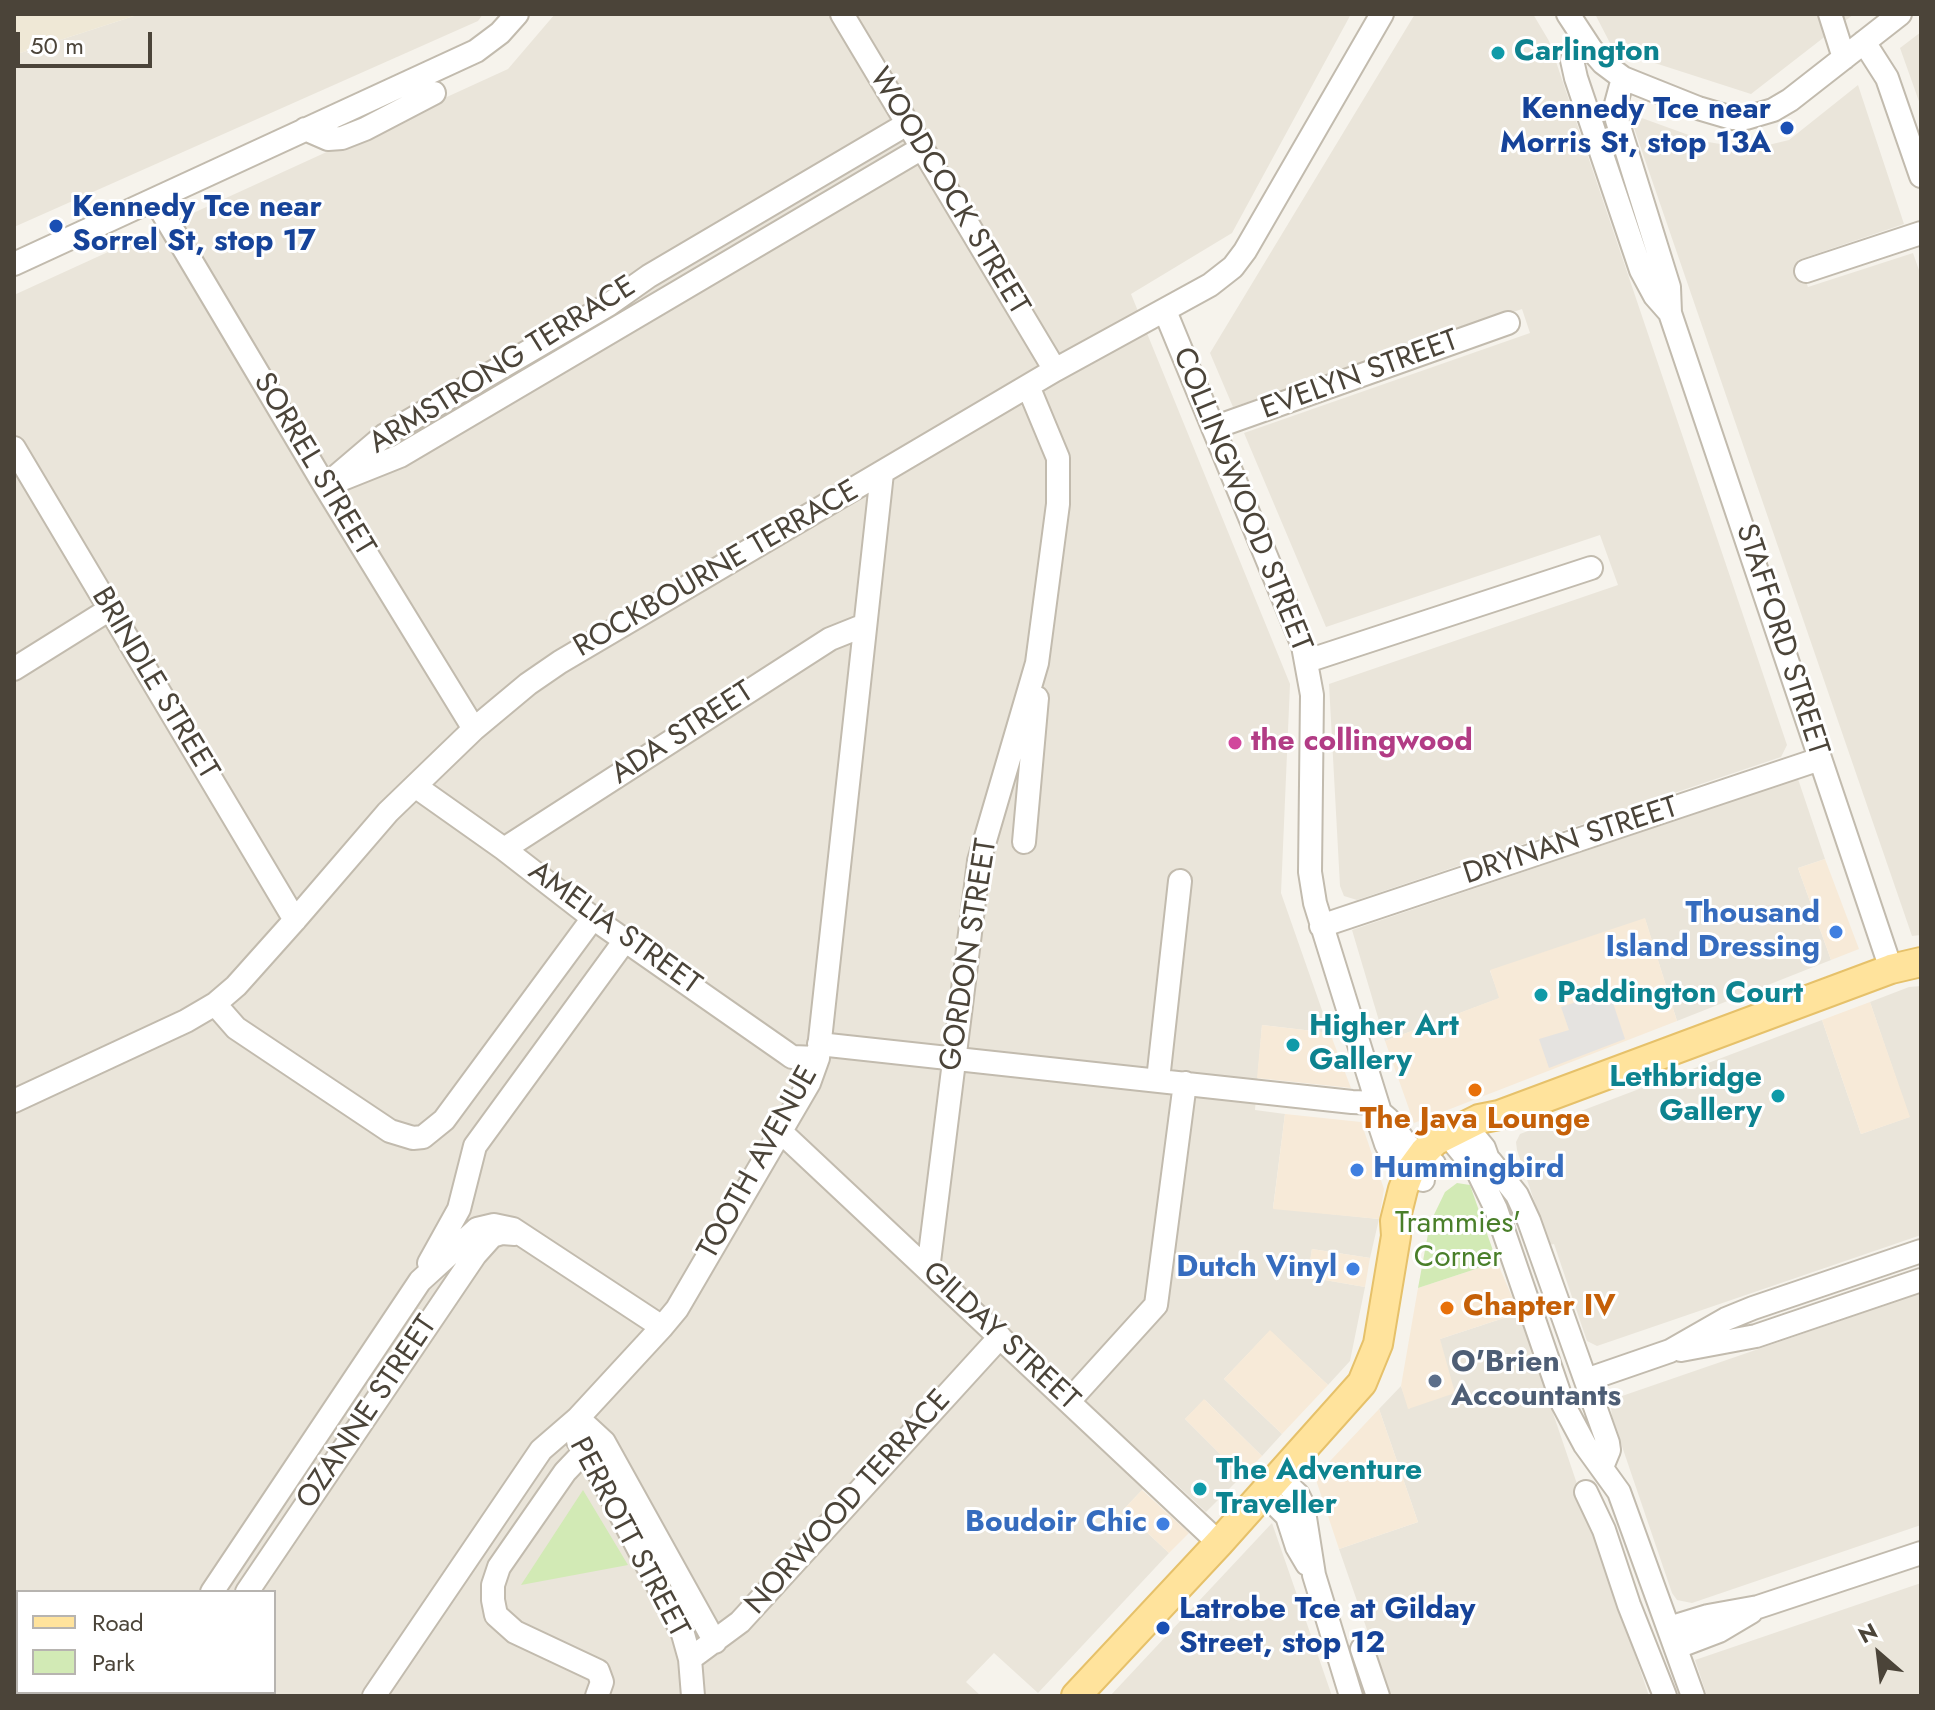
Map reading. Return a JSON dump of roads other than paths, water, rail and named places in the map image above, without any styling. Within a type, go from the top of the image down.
[{"type":"main road","points":[[1076,1696],[1362,1383],[1378,1344],[1396,1236],[1395,1221],[1422,1168],[1460,1134],[1489,1124],[1499,1115],[1891,969],[1921,962]]},
{"type":"street","points":[[14,264],[481,48],[517,14]]},
{"type":"street","name":"WOODCOCK STREET","points":[[842,14],[1055,370]]},
{"type":"street","name":"ROCKBOURNE TERRACE","points":[[14,1101],[186,1021],[215,1004],[236,986],[388,812],[474,729],[560,662],[1055,370],[1210,285],[1233,267],[1382,14]]},
{"type":"street","points":[[1568,14],[1603,63],[1623,78],[1732,118],[1746,118],[1773,110],[1790,100],[1900,14]]},
{"type":"street","points":[[1830,14],[1844,58]]},
{"type":"street","name":"STAFFORD STREET","points":[[1581,34],[1572,60],[1576,78],[1641,270],[1655,296],[1670,313]]},
{"type":"street","points":[[1864,42],[1887,78],[1921,176]]},
{"type":"street","name":"STAFFORD STREET","points":[[1623,78],[1616,104],[1617,120],[1669,287],[1670,313],[1891,969]]},
{"type":"street","points":[[305,129],[328,139],[342,138],[434,93]]},
{"type":"street","name":"ARMSTRONG TERRACE","points":[[325,486],[385,435],[608,305],[649,276],[907,124]]},
{"type":"street","name":"ARMSTRONG TERRACE","points":[[325,486],[400,456],[922,148]]},
{"type":"street","name":"SORREL STREET","points":[[155,200],[474,729]]},
{"type":"street","points":[[1806,271],[1921,233]]},
{"type":"street","name":"COLLINGWOOD STREET","points":[[1165,311],[1307,661],[1312,695],[1310,872],[1321,926],[1389,1151],[1422,1168]]},
{"type":"street","name":"EVELYN STREET","points":[[1213,428],[1508,323]]},
{"type":"street","name":"GORDON STREET","points":[[1024,842],[1040,645],[1058,504],[1058,458],[1028,386]]},
{"type":"street","name":"BRINDLE STREET","points":[[14,448],[295,920]]},
{"type":"street","name":"TOOTH AVENUE","points":[[374,1696],[534,1458],[573,1422],[662,1327],[685,1296],[809,1083],[818,1051],[882,473]]},
{"type":"street","points":[[1307,661],[1591,568]]},
{"type":"street","points":[[14,669],[110,609]]},
{"type":"street","name":"ADA STREET","points":[[504,849],[830,639],[865,625]]},
{"type":"street","name":"GORDON STREET","points":[[928,1270],[979,861],[1026,705],[1040,645]]},
{"type":"street","name":"DRYNAN STREET","points":[[1321,926],[1820,759]]},
{"type":"street","name":"AMELIA STREET","points":[[415,786],[504,849],[593,918],[792,1057],[818,1051],[953,1058],[1378,1108]]},
{"type":"street","points":[[1158,1080],[1180,881]]},
{"type":"street","points":[[215,1004],[236,1028],[390,1131],[413,1138],[423,1137],[444,1120],[593,918]]},
{"type":"street","name":"OZANNE STREET","points":[[213,1590],[420,1281],[461,1203],[475,1146],[626,939]]},
{"type":"street","points":[[1069,1401],[1156,1305],[1185,1083]]},
{"type":"street","name":"GILDAY STREET","points":[[781,1132],[1219,1543]]},
{"type":"street","points":[[1460,1134],[1491,1162],[1515,1191],[1524,1208],[1609,1445],[1602,1467]]},
{"type":"street","points":[[1460,1134],[1496,1209],[1563,1404],[1585,1445],[1621,1497],[1693,1696]]},
{"type":"street","points":[[1491,1162],[1496,1209]]},
{"type":"street","points":[[488,1231],[523,1236],[662,1327]]},
{"type":"street","name":"OZANNE STREET","points":[[420,1281],[466,1237],[488,1231]]},
{"type":"street","name":"OZANNE STREET","points":[[248,1590],[475,1255],[488,1231]]},
{"type":"street","points":[[1670,1351],[1735,1315],[1921,1251]]},
{"type":"street","points":[[1586,1380],[1670,1351],[1756,1336],[1921,1280]]},
{"type":"street","name":"NORWOOD TERRACE","points":[[690,1659],[740,1622],[1000,1337]]},
{"type":"street","name":"PERROTT STREET","points":[[573,1422],[585,1451],[678,1622],[690,1659],[693,1696]]},
{"type":"street","name":"PERROTT STREET","points":[[573,1422],[604,1442],[715,1642]]},
{"type":"street","points":[[585,1451],[565,1472],[499,1567],[493,1585],[493,1600],[496,1615],[515,1632],[598,1671],[602,1682],[597,1696]]},
{"type":"street","points":[[1272,1485],[1298,1495],[1303,1505],[1314,1575],[1351,1696]]},
{"type":"street","points":[[1586,1492],[1604,1530],[1661,1686]]},
{"type":"street","points":[[1673,1638],[1708,1616],[1758,1607],[1921,1553]]},
{"type":"street","points":[[1635,1620],[1658,1604]]},
{"type":"street","points":[[1658,1604],[1661,1686]]},
{"type":"street","points":[[1362,1649],[1378,1696]]},
{"type":"place","name":"Carlington","points":[[1498,53]]},
{"type":"place","name":"Kennedy Tce near Morris St, stop 13A","points":[[1787,128]]},
{"type":"place","name":"Kennedy Tce near Sorrel St, stop 17","points":[[56,226]]},
{"type":"place","name":"the collingwood","points":[[1235,743]]},
{"type":"place","name":"Thousand Island Dressing","points":[[1836,932]]},
{"type":"place","name":"Paddington Court","points":[[1541,995]]},
{"type":"place","name":"Higher Art Gallery","points":[[1293,1045]]},
{"type":"place","name":"The Java Lounge","points":[[1475,1090]]},
{"type":"place","name":"Lethbridge Gallery","points":[[1778,1096]]},
{"type":"place","name":"Hummingbird","points":[[1357,1170]]},
{"type":"place","name":"Dutch Vinyl","points":[[1353,1269]]},
{"type":"place","name":"Chapter IV","points":[[1447,1308]]},
{"type":"place","name":"O'Brien Accountants","points":[[1435,1381]]},
{"type":"place","name":"The Adventure Traveller","points":[[1200,1489]]},
{"type":"place","name":"Boudoir Chic","points":[[1163,1524]]},
{"type":"place","name":"Latrobe Tce at Gilday Street, stop 12","points":[[1163,1628]]},
{"type":"park label","name":"Trammies' Corner","points":[[1458,1242]]}]
